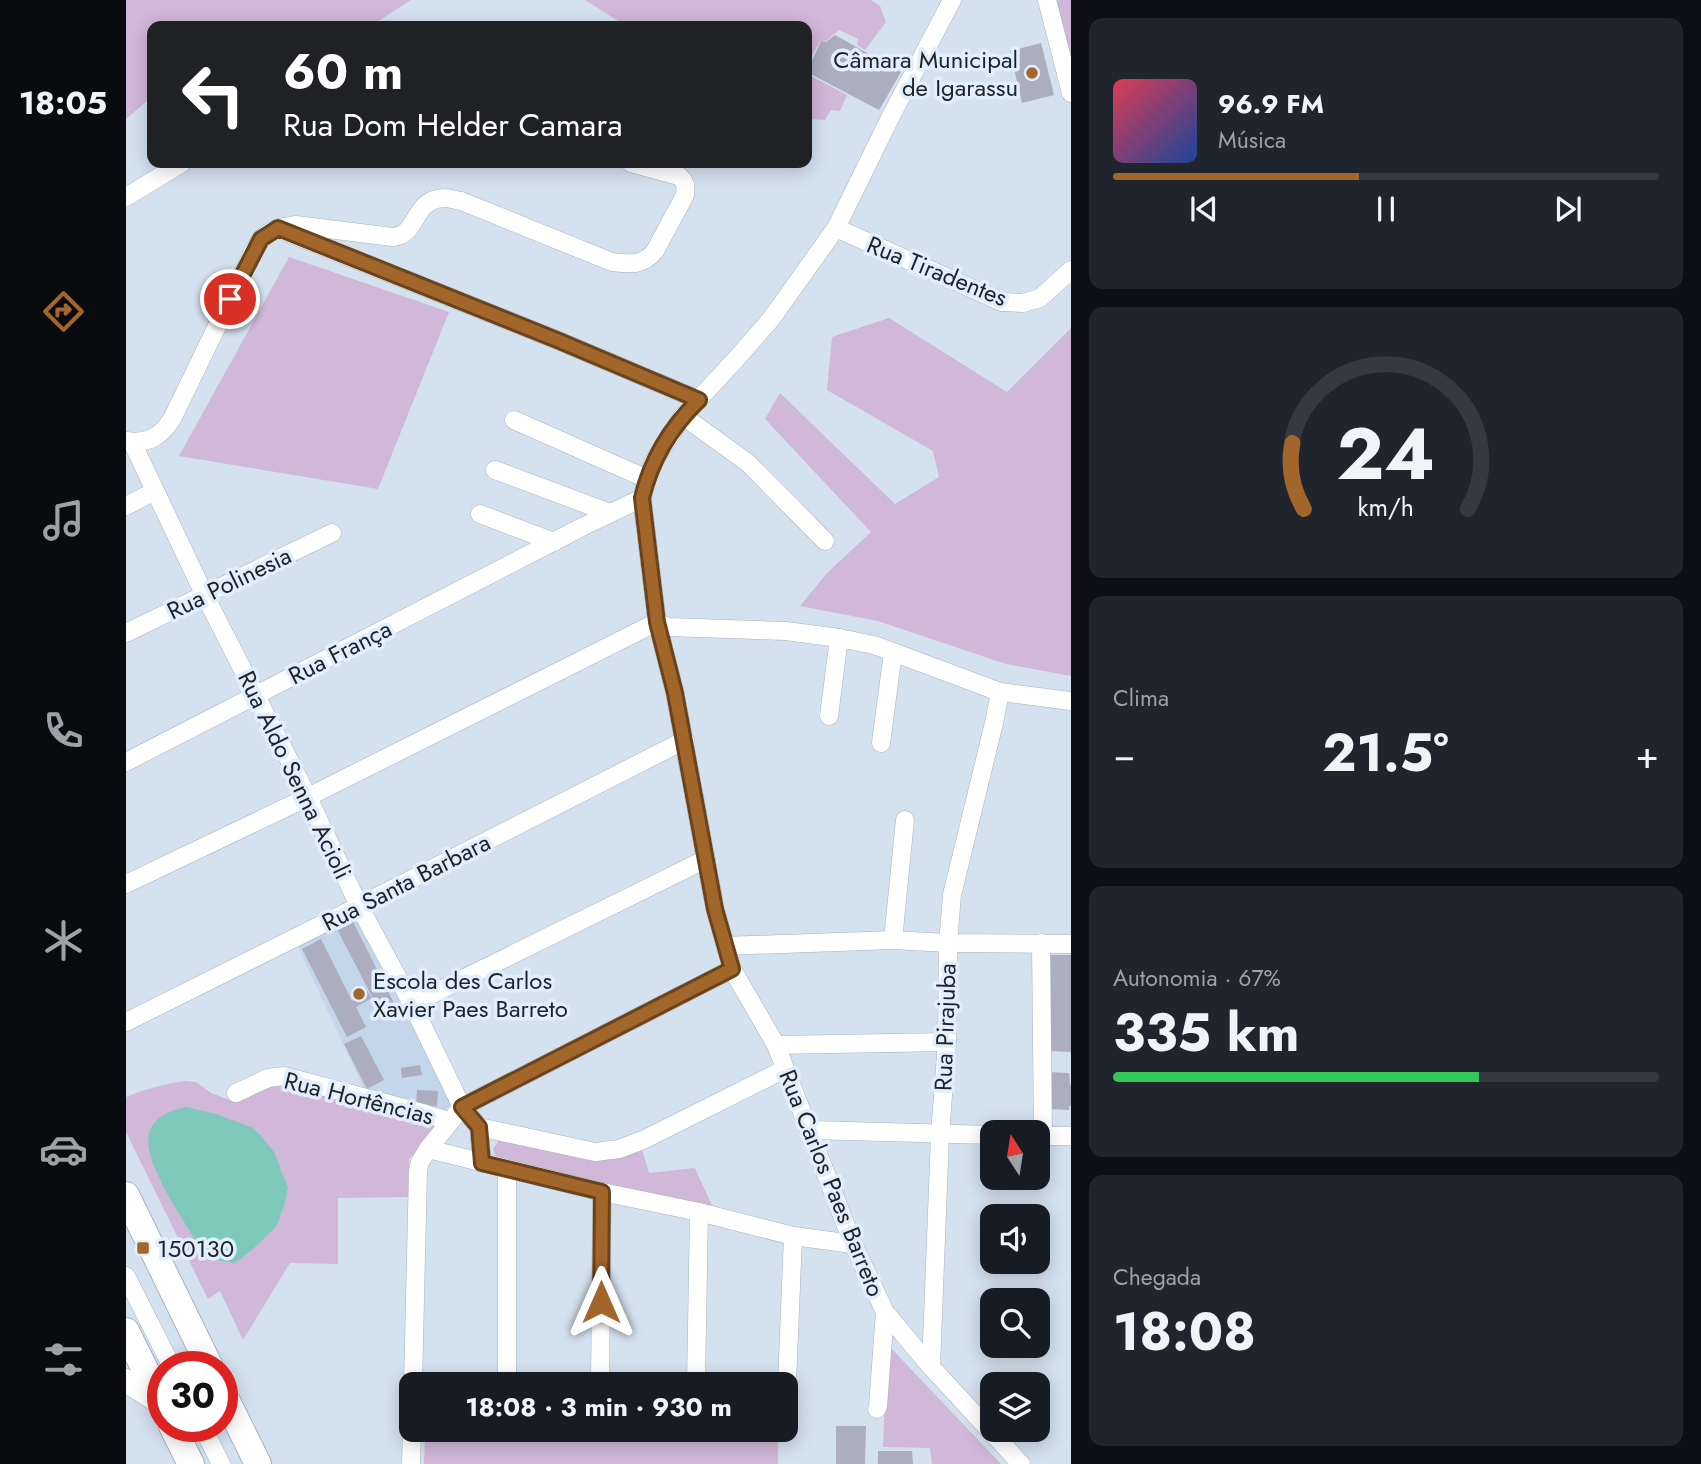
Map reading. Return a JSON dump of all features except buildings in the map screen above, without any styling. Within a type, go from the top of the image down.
[{"type":"highway","points":[[126,1195],[202,1351]]},
{"type":"highway","points":[[126,1331],[147,1374]]},
{"type":"highway","points":[[238,1423],[258,1464]]},
{"type":"highway","points":[[180,1442],[191,1464]]},
{"type":"street","points":[[642,498],[654,459],[683,415],[771,319],[836,229],[952,0]]},
{"type":"street","points":[[1047,0],[1071,93]]},
{"type":"street","points":[[126,197],[174,168]]},
{"type":"street","points":[[129,441],[155,439],[164,432],[253,252],[261,239],[278,228],[295,225],[401,236],[407,233],[423,206],[444,198],[461,201],[612,262],[631,264],[641,262],[654,251],[685,195],[684,180],[679,176],[649,168]]},
{"type":"street","points":[[278,228],[699,400]]},
{"type":"street","name":"Rua Tiradentes","points":[[836,229],[1002,302],[1023,303],[1040,298],[1071,270]]},
{"type":"street","points":[[683,415],[748,463],[825,541]]},
{"type":"street","points":[[514,420],[647,479]]},
{"type":"street","name":"Rua Aldo Senna Acioli","points":[[129,441],[308,797],[359,906],[412,1004],[462,1107],[479,1127]]},
{"type":"street","points":[[495,470],[610,513]]},
{"type":"street","points":[[126,506],[155,491]]},
{"type":"street","name":"Rua França","points":[[126,762],[642,498]]},
{"type":"street","name":"Rua Carlos Paes Barreto","points":[[642,498],[657,622],[685,740],[715,909],[732,969],[776,1045],[853,1244],[885,1312],[931,1367],[1021,1464]]},
{"type":"street","points":[[480,514],[554,542]]},
{"type":"street","name":"Rua Polinesia","points":[[126,633],[332,533]]},
{"type":"street","points":[[126,884],[308,797],[657,622],[668,627],[786,631],[839,638],[874,645],[1000,692],[1071,701]]},
{"type":"street","points":[[829,716],[839,638]]},
{"type":"street","points":[[880,743],[893,652]]},
{"type":"street","name":"Rua Pirajuba","points":[[931,1367],[952,895],[1000,692]]},
{"type":"street","name":"Rua Santa Barbara","points":[[126,1022],[685,740]]},
{"type":"street","points":[[893,940],[905,820]]},
{"type":"street","points":[[412,1004],[706,859]]},
{"type":"street","points":[[725,946],[893,940],[1071,943]]},
{"type":"street","points":[[1041,943],[1041,1120]]},
{"type":"street","points":[[413,1372],[418,1171],[428,1149],[449,1121],[462,1107],[732,969]]},
{"type":"street","points":[[776,1045],[947,1042]]},
{"type":"street","points":[[482,1163],[479,1127],[595,1152],[619,1149],[643,1140],[785,1069]]},
{"type":"street","name":"Rua Hortências","points":[[236,1093],[268,1077],[284,1076],[449,1121]]},
{"type":"street","points":[[810,1130],[980,1135]]},
{"type":"street","points":[[1050,1136],[1071,1136]]},
{"type":"street","points":[[428,1149],[793,1236],[853,1244]]},
{"type":"street","points":[[507,1169],[507,1372]]},
{"type":"street","points":[[600,1372],[602,1192]]},
{"type":"street","points":[[696,1372],[699,1213]]},
{"type":"street","points":[[787,1372],[793,1236]]},
{"type":"street","points":[[126,1276],[164,1351]]},
{"type":"street","points":[[877,1409],[885,1312]]},
{"type":"street","points":[[127,1383],[147,1396]]},
{"type":"street","points":[[210,1442],[221,1464]]},
{"type":"street","points":[[411,1464],[412,1442]]},
{"type":"shaded area","points":[[126,0],[411,0],[379,21],[147,21],[147,101],[126,119]]},
{"type":"shaded area","points":[[585,0],[871,0],[880,6],[886,22],[865,50],[857,45],[858,39],[839,30],[826,41],[820,41],[812,56],[812,21],[618,21]]},
{"type":"shaded area","points":[[1049,0],[1071,0],[1071,96]]},
{"type":"shaded area","points":[[812,77],[847,95],[840,111],[831,110],[825,120],[812,119]]},
{"type":"shaded area","points":[[289,257],[449,312],[378,489],[179,456]]},
{"type":"shaded area","points":[[889,318],[1007,392],[1071,328],[1071,676],[1006,664],[878,621],[800,606],[827,573],[871,532],[765,419],[780,393],[895,504],[939,477],[933,451],[827,390],[832,337]]},
{"type":"shaded area","name":"Escola des Carlos Xavier Paes Barreto","points":[[355,911],[453,1103],[440,1115],[365,1091],[296,943]]},
{"type":"shaded area","points":[[185,1081],[196,1082],[211,1093],[232,1101],[256,1086],[270,1082],[436,1121],[438,1130],[409,1159],[408,1197],[338,1198],[338,1264],[290,1263],[243,1340],[220,1291],[208,1299],[126,1132],[126,1097]]},
{"type":"shaded area","points":[[186,1107],[216,1114],[253,1128],[274,1152],[288,1188],[276,1227],[235,1263],[212,1258],[200,1250],[170,1199],[151,1157],[148,1144],[150,1132],[156,1122],[167,1113]]},
{"type":"shaded area","points":[[499,1140],[593,1161],[642,1149],[649,1173],[695,1168],[714,1210],[496,1158],[493,1149]]},
{"type":"shaded area","points":[[887,1344],[1001,1464],[932,1464],[930,1448],[883,1447]]},
{"type":"shaded area","points":[[425,1442],[778,1442],[778,1464],[424,1464]]},
{"type":"place","name":"Câmara Municipal de Igarassu","points":[[1032,73]]},
{"type":"place","name":"Escola des Carlos Xavier Paes Barreto","points":[[359,994]]},
{"type":"place","name":"150130","points":[[143,1248]]},
{"type":"route","points":[[230,299],[261,239],[278,228],[699,400],[683,415],[654,459],[642,498],[657,622],[685,740],[715,909],[732,969],[462,1107],[479,1127],[482,1163],[602,1192],[601,1302]]}]
